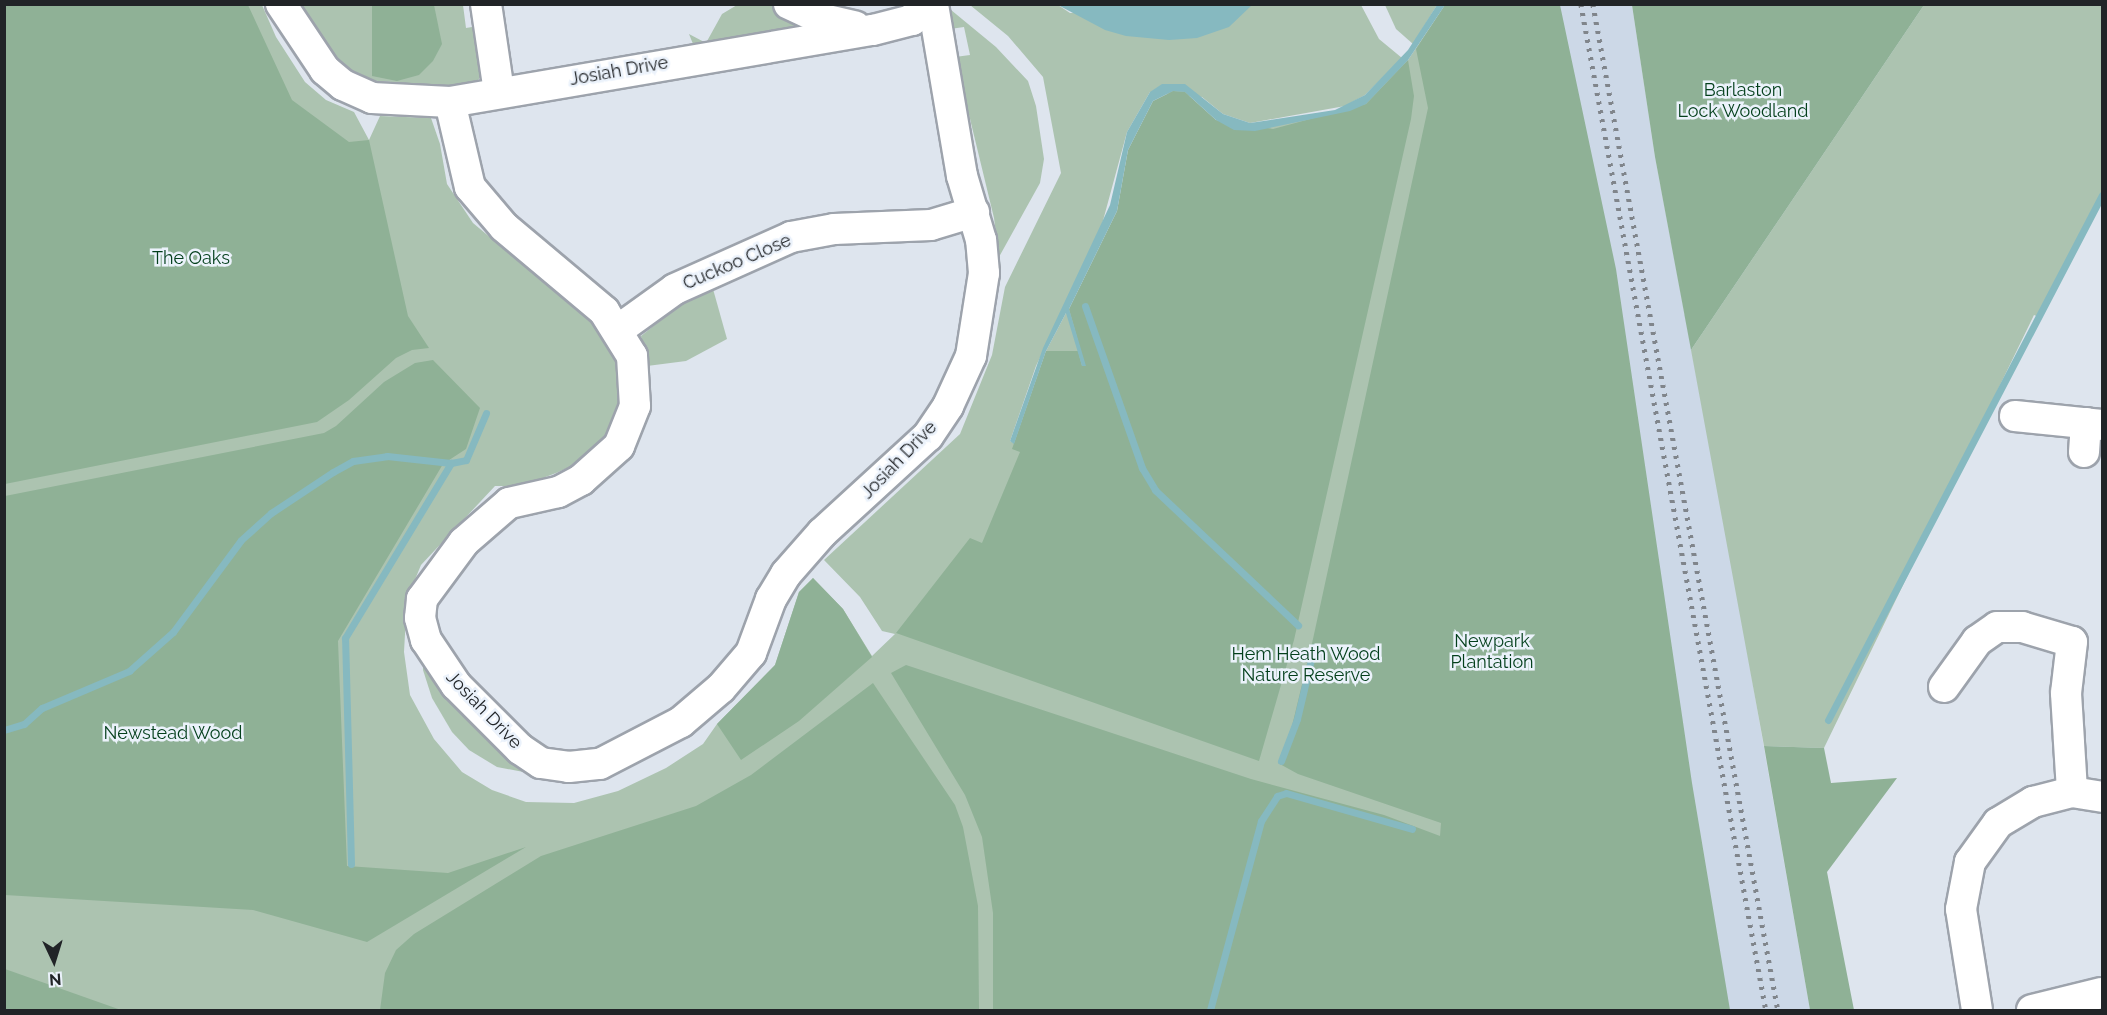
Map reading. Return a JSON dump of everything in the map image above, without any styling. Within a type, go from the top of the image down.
[{"type":"street","name":"Josiah Drive","points":[[281,4],[325,70],[343,85],[372,98],[450,102],[878,28],[912,34],[946,77]]},
{"type":"street","points":[[486,4],[499,92]]},
{"type":"street","points":[[789,4],[819,18],[878,28],[912,20],[925,4]]},
{"type":"street","name":"Josiah Drive","points":[[450,102],[464,170],[482,203],[604,311],[618,330],[632,356],[635,405],[619,446],[576,483],[558,492],[509,503],[464,542],[422,599],[420,618],[426,640],[456,685],[520,749],[541,763],[569,767],[600,764],[672,727],[721,688],[751,653],[771,599],[786,574],[822,533],[928,436],[948,406],[971,356],[984,273],[974,212],[962,176],[933,4]]},
{"type":"street","name":"Cuckoo Close","points":[[618,330],[675,289],[790,237],[834,229],[931,225],[974,212]]},
{"type":"street","points":[[2015,416],[2091,433]]},
{"type":"street","points":[[1944,687],[1977,641],[1997,627],[2022,627],[2075,633],[2066,693],[2072,792]]},
{"type":"street","points":[[1977,1011],[1961,909],[1970,862],[1998,823],[2033,802],[2072,792],[2103,797]]},
{"type":"street","points":[[2032,1011],[2103,993]]},
{"type":"shaded area","points":[[1549,5],[1632,5],[1655,157],[1730,554],[1810,1010],[1712,1010]]},
{"type":"green space","name":"The Oaks","points":[[5,4],[248,5],[292,100],[349,142],[369,140],[408,316],[429,348],[412,350],[396,358],[349,400],[317,422],[5,484]]},
{"type":"green space","name":"Hem Heath Wood Nature Reserve","points":[[4,5],[262,5],[276,37],[305,82],[326,100],[354,112],[369,140],[380,116],[431,118],[440,144],[447,184],[473,223],[600,329],[619,362],[621,413],[614,436],[592,457],[556,473],[522,486],[495,486],[421,565],[409,594],[404,652],[410,695],[434,739],[462,772],[492,790],[526,802],[574,803],[618,791],[666,768],[703,744],[717,724],[775,665],[799,592],[813,578],[843,609],[872,656],[895,634],[882,631],[860,597],[824,560],[960,434],[992,355],[1005,287],[1061,173],[1043,77],[1008,36],[970,5],[1058,5],[1070,13],[1252,5],[1361,5],[1379,39],[1402,58],[1365,95],[1345,106],[1250,123],[1223,114],[1202,97],[1150,92],[1127,132],[1101,228],[1036,366],[1010,441],[1014,443],[1046,351],[1066,313],[1234,130],[1350,111],[1408,60],[1445,5],[1712,1010],[58,1010],[5,994]]},
{"type":"green space","points":[[297,5],[463,5],[466,28],[478,26],[482,74],[477,82],[446,86],[365,80],[339,65]]},
{"type":"green space","points":[[372,5],[434,5],[442,44],[433,61],[419,75],[397,81],[372,76]]},
{"type":"green space","points":[[737,5],[771,5],[800,22],[800,27],[796,31],[699,48],[693,44],[689,34],[706,43],[722,14]]},
{"type":"green space","points":[[945,5],[996,47],[1028,81],[1036,106],[1044,159],[1040,183],[999,257],[994,218],[955,57],[970,55],[964,27],[950,29]]},
{"type":"green space","points":[[1385,5],[1437,5],[1413,44],[1396,29]]},
{"type":"green space","name":"Newpark Plantation","points":[[1445,5],[1560,5],[1616,269],[1692,783],[1730,1010],[993,1010],[993,913],[982,837],[965,795],[891,673],[906,665],[1251,779],[1384,815],[1440,836],[1441,823],[1298,774],[1278,763],[1292,726],[1313,639],[1428,108],[1416,49]]},
{"type":"green space","name":"Barlaston Lock Woodland","points":[[1632,5],[1924,5],[1691,350],[1655,157]]},
{"type":"green space","points":[[1924,5],[2102,5],[2102,199],[2041,318],[2034,315],[1824,748],[1764,746],[1691,350]]},
{"type":"green space","points":[[1408,60],[1414,96],[1411,119],[1294,640],[1259,761],[896,633],[970,538],[982,543],[1020,452],[1012,449],[1046,351],[1078,351],[1082,366],[1085,366],[1069,309],[1117,211],[1128,150],[1153,101],[1173,91],[1185,92],[1216,120],[1273,129],[1366,104]]},
{"type":"green space","points":[[713,289],[727,339],[686,361],[647,366],[641,336],[681,304]]},
{"type":"green space","name":"Newstead Wood","points":[[433,360],[480,408],[466,449],[443,464],[338,641],[347,866],[448,873],[526,847],[367,942],[253,910],[5,895],[5,496],[324,433],[336,426],[384,382],[415,363]]},
{"type":"green space","points":[[813,578],[843,609],[872,657],[799,721],[741,760],[717,724],[775,665],[799,592]]},
{"type":"green space","points":[[423,645],[539,775],[497,767],[469,750],[452,732],[432,698],[423,670]]},
{"type":"green space","points":[[873,683],[955,805],[963,827],[978,906],[979,1010],[380,1010],[385,973],[396,950],[414,934],[541,856],[696,806],[751,775]]},
{"type":"green space","points":[[1764,746],[1824,748],[1831,783],[1897,778],[1827,872],[1854,1010],[1810,1010]]},
{"type":"green space","points":[[5,969],[121,1010],[5,1010]]},
{"type":"water","points":[[1058,5],[1252,5],[1229,27],[1197,38],[1169,40],[1126,36],[1105,30]]},
{"type":"water","points":[[1437,5],[1445,5],[1408,60],[1366,104],[1350,111],[1255,131],[1234,130],[1216,120],[1185,92],[1173,91],[1153,101],[1128,150],[1117,211],[1069,309],[1086,366],[1082,366],[1066,313],[1046,351],[1014,444],[1010,441],[1043,348],[1110,205],[1127,132],[1150,92],[1162,84],[1185,84],[1223,114],[1250,123],[1335,110],[1365,95],[1408,50]]},
{"type":"waterway","points":[[1828,720],[2102,195]]},
{"type":"waterway","points":[[1085,306],[1142,468],[1155,490],[1298,625]]},
{"type":"waterway","points":[[4,730],[24,724],[42,708],[129,671],[173,632],[241,540],[271,513],[333,472],[353,461],[387,456],[451,463],[466,460],[486,413]]},
{"type":"waterway","points":[[351,864],[345,638],[451,463]]},
{"type":"waterway","points":[[1281,761],[1297,719],[1314,647]]},
{"type":"waterway","points":[[1210,1010],[1261,821],[1277,796],[1286,793],[1412,829]]},
{"type":"railway","points":[[1581,4],[1766,1010]]},
{"type":"railway","points":[[1593,4],[1778,1010]]}]
